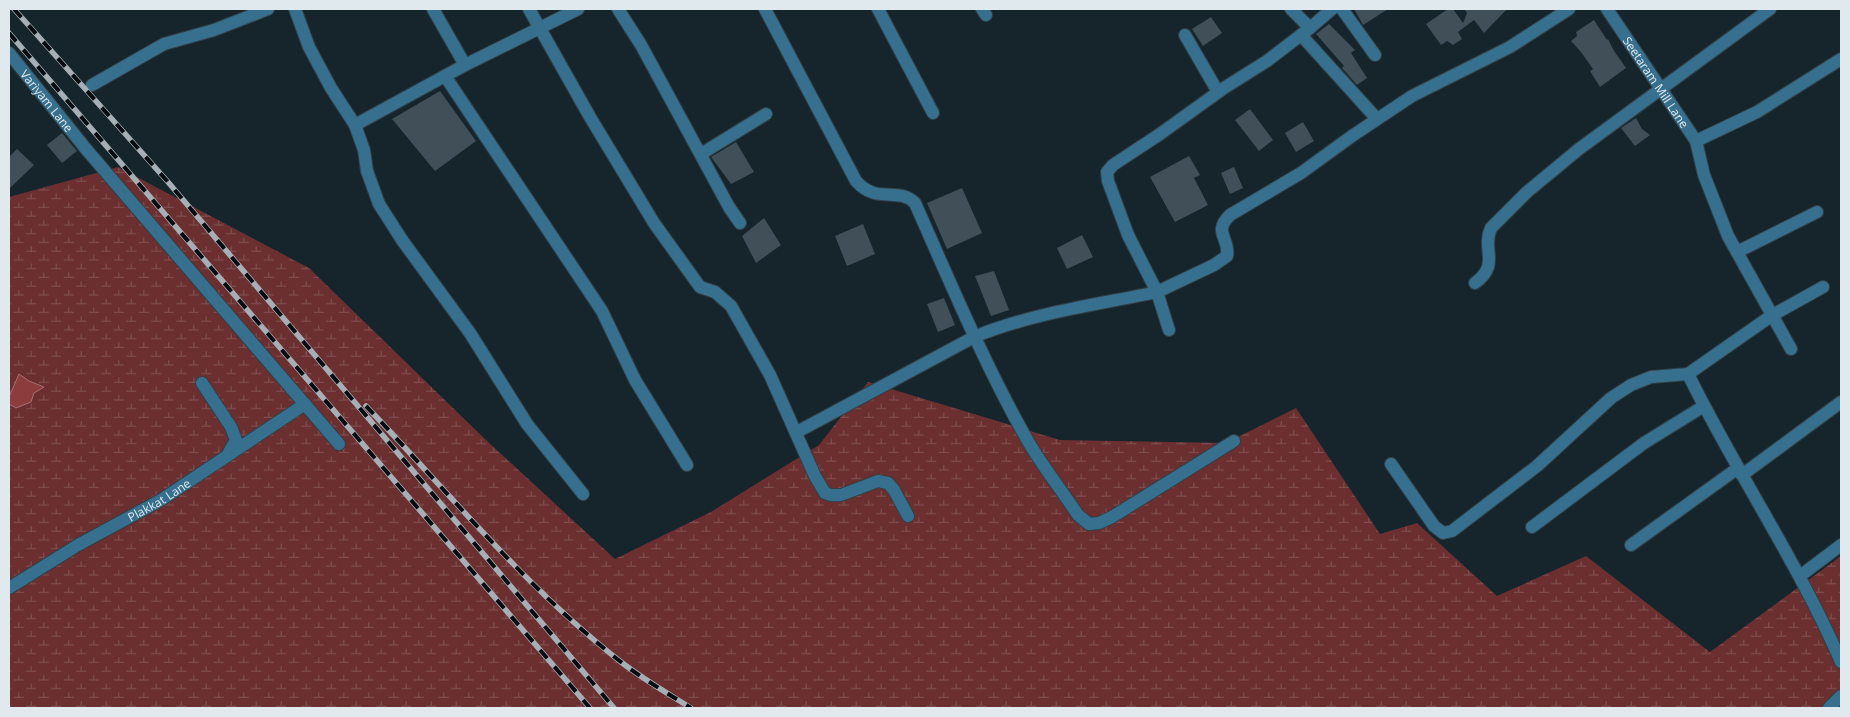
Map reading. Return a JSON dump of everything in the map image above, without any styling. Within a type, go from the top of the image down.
[{"type":"street","points":[[92,85],[164,44],[214,30],[268,9]]},
{"type":"street","points":[[294,9],[309,47],[330,88],[355,124],[364,150],[367,172],[379,204],[402,240],[470,334],[527,424],[583,494]]},
{"type":"street","points":[[433,9],[465,65]]},
{"type":"street","points":[[529,9],[590,117],[659,231],[700,287],[715,292],[731,306],[770,375],[815,476],[825,493],[841,495],[878,482],[888,483],[894,490],[908,516]]},
{"type":"street","points":[[355,124],[465,65],[578,9]]},
{"type":"street","points":[[618,9],[641,45],[729,207],[740,223]]},
{"type":"street","points":[[765,9],[856,181],[864,189],[886,196],[900,195],[909,197],[915,203],[974,337],[1016,418],[1030,444],[1078,515],[1089,524],[1100,523],[1234,440]]},
{"type":"street","points":[[878,9],[933,113]]},
{"type":"street","points":[[1291,9],[1306,31],[1377,119]]},
{"type":"street","points":[[1169,330],[1157,292],[1128,235],[1108,181],[1107,172],[1113,165],[1218,92],[1267,61],[1332,9]]},
{"type":"street","points":[[1342,9],[1375,55]]},
{"type":"street","points":[[797,432],[974,337],[1035,318],[1157,292],[1214,265],[1227,256],[1228,248],[1220,230],[1222,223],[1230,215],[1301,173],[1412,96],[1510,47],[1569,9]]},
{"type":"street","name":"Seetaram Mill Lane","points":[[1607,9],[1696,141],[1704,175],[1728,236],[1791,349]]},
{"type":"street","points":[[1476,283],[1485,276],[1488,269],[1489,234],[1491,228],[1527,192],[1579,149],[1770,9]]},
{"type":"street","points":[[1185,35],[1218,92]]},
{"type":"street","name":"Variyam Lane","points":[[9,53],[86,149],[339,444]]},
{"type":"street","points":[[1696,141],[1757,112],[1841,59]]},
{"type":"street","points":[[445,76],[602,312],[636,380],[687,465]]},
{"type":"street","points":[[701,154],[766,114]]},
{"type":"street","points":[[1737,252],[1816,212]]},
{"type":"street","points":[[1390,464],[1434,526],[1443,533],[1452,531],[1538,466],[1611,398],[1631,385],[1652,377],[1688,374],[1772,316],[1823,287]]},
{"type":"street","points":[[1688,374],[1740,471],[1800,576],[1841,662]]},
{"type":"street","points":[[202,383],[231,427],[236,440],[226,456]]},
{"type":"street","points":[[1631,545],[1841,402]]},
{"type":"street","name":"Plakkat Lane","points":[[9,588],[78,545],[161,500],[304,404]]},
{"type":"street","points":[[1532,527],[1644,443],[1704,406]]},
{"type":"street","points":[[1800,576],[1841,545]]},
{"type":"street","points":[[1829,708],[1841,696]]},
{"type":"green space","points":[[118,167],[309,268],[486,440],[615,559],[711,512],[819,445],[868,382],[1060,440],[1226,443],[1296,408],[1380,534],[1417,523],[1497,596],[1586,556],[1710,652],[1841,556],[1841,708],[9,708],[9,197]]},
{"type":"shaded area","points":[[19,374],[29,381],[44,387],[34,393],[31,402],[16,408],[9,404],[9,397]]},
{"type":"building","points":[[1354,9],[1388,9],[1363,25]]},
{"type":"building","points":[[1448,9],[1453,9],[1463,23],[1467,13],[1464,9],[1507,9],[1484,33],[1474,20],[1458,32],[1462,39],[1453,45],[1447,41],[1441,45],[1426,24]]},
{"type":"building","points":[[1211,17],[1222,33],[1203,46],[1192,29]]},
{"type":"building","points":[[1594,20],[1626,68],[1600,87],[1590,71],[1593,69],[1571,41],[1577,36],[1576,32]]},
{"type":"building","points":[[1329,24],[1355,50],[1351,53],[1367,78],[1357,85],[1342,68],[1344,66],[1316,34]]},
{"type":"building","points":[[440,91],[476,141],[435,171],[392,119]]},
{"type":"building","points":[[1250,109],[1273,140],[1259,151],[1235,120]]},
{"type":"building","points":[[1636,118],[1642,129],[1650,135],[1635,146],[1621,128]]},
{"type":"building","points":[[1303,122],[1314,141],[1296,152],[1285,133]]},
{"type":"building","points":[[62,133],[77,151],[62,163],[47,145]]},
{"type":"building","points":[[736,142],[754,172],[731,184],[711,157]]},
{"type":"building","points":[[17,149],[34,165],[9,189],[9,157]]},
{"type":"building","points":[[1189,156],[1200,175],[1194,178],[1208,205],[1175,222],[1150,177]]},
{"type":"building","points":[[1234,167],[1243,188],[1230,194],[1221,173]]},
{"type":"building","points":[[962,188],[982,233],[947,249],[927,203]]},
{"type":"building","points":[[764,218],[781,245],[756,263],[742,236]]},
{"type":"building","points":[[863,224],[875,254],[847,266],[835,236]]},
{"type":"building","points":[[1082,235],[1093,257],[1067,269],[1057,248]]},
{"type":"building","points":[[994,271],[1009,310],[991,316],[975,276]]},
{"type":"building","points":[[944,298],[955,325],[938,332],[927,304]]},
{"type":"railway","points":[[14,9],[168,182],[614,708]]},
{"type":"railway","points":[[9,33],[590,708]]},
{"type":"railway","points":[[366,406],[489,539],[553,603],[621,662],[691,708]]}]
